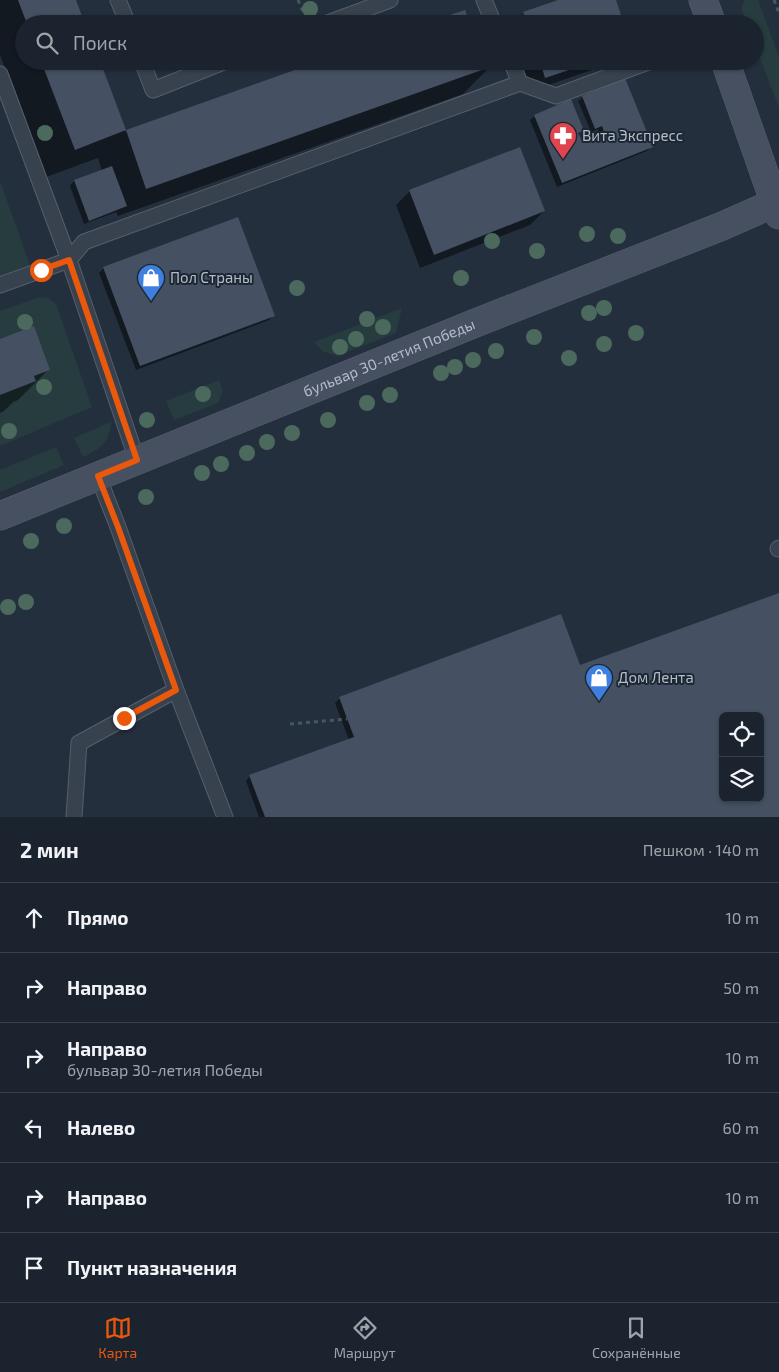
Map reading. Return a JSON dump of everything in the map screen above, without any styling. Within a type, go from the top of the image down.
[{"type":"main road","points":[[728,70],[778,206]]},
{"type":"main road","name":"бульвар 30-летия Победы","points":[[0,516],[720,226],[778,206]]},
{"type":"lane","points":[[118,0],[124,15]]},
{"type":"lane","points":[[349,15],[390,0]]},
{"type":"lane","points":[[484,0],[490,15]]},
{"type":"lane","points":[[145,70],[153,90],[203,70]]},
{"type":"lane","points":[[515,70],[520,83]]},
{"type":"lane","points":[[0,285],[69,260],[84,242],[520,83],[556,96],[627,70]]},
{"type":"lane","points":[[0,74],[69,260],[137,460]]},
{"type":"lane","points":[[98,476],[176,690],[226,817]]},
{"type":"lane","points":[[74,817],[79,743],[176,690]]},
{"type":"path","points":[[298,0],[304,15]]},
{"type":"path","points":[[774,0],[779,13]]},
{"type":"path","points":[[290,724],[347,719]]},
{"type":"green space","points":[[745,0],[758,0],[764,15],[744,15],[741,8]]},
{"type":"green space","points":[[764,16],[779,57],[779,108],[764,69]]},
{"type":"green space","points":[[0,181],[30,265],[0,277]]},
{"type":"green space","points":[[40,297],[48,298],[56,304],[92,407],[0,446],[0,395],[36,381],[34,376],[50,370],[0,339],[0,311]]},
{"type":"green space","points":[[402,308],[396,333],[337,356],[322,351],[314,342]]},
{"type":"green space","points":[[219,380],[223,391],[218,403],[174,420],[166,401]]},
{"type":"green space","points":[[111,422],[109,435],[103,444],[83,457],[74,438]]},
{"type":"green space","points":[[56,447],[64,465],[0,492],[0,470]]},
{"type":"building","points":[[18,0],[76,0],[82,15],[24,15]]},
{"type":"building","points":[[558,0],[616,0],[621,15],[524,15],[523,12]]},
{"type":"building","points":[[465,10],[467,15],[450,15]]},
{"type":"building","points":[[44,70],[103,70],[126,130],[75,150]]},
{"type":"building","points":[[295,70],[482,70],[146,189],[126,130]]},
{"type":"building","points":[[543,70],[569,70],[545,78]]},
{"type":"building","points":[[625,78],[653,147],[562,183],[534,115],[571,99],[584,131],[578,133],[582,141],[604,132],[602,126],[595,129],[582,96]]},
{"type":"building","points":[[520,147],[545,211],[434,255],[409,190]]},
{"type":"building","points":[[112,166],[127,206],[89,221],[74,180]]},
{"type":"building","points":[[238,217],[275,316],[140,366],[103,267]]},
{"type":"building","points":[[34,326],[50,370],[34,376],[36,381],[0,395],[0,339]]},
{"type":"building","name":"Дом Лента","points":[[779,593],[779,817],[265,817],[249,775],[354,737],[339,697],[561,614],[580,665]]},
{"type":"place","name":"Вита Экспресс","points":[[563,160]]},
{"type":"place","name":"Пол Страны","points":[[151,302]]},
{"type":"place","name":"Дом Лента","points":[[599,702]]},
{"type":"route","points":[[41,270],[69,260],[137,460],[98,476],[176,690],[124,718]]}]
